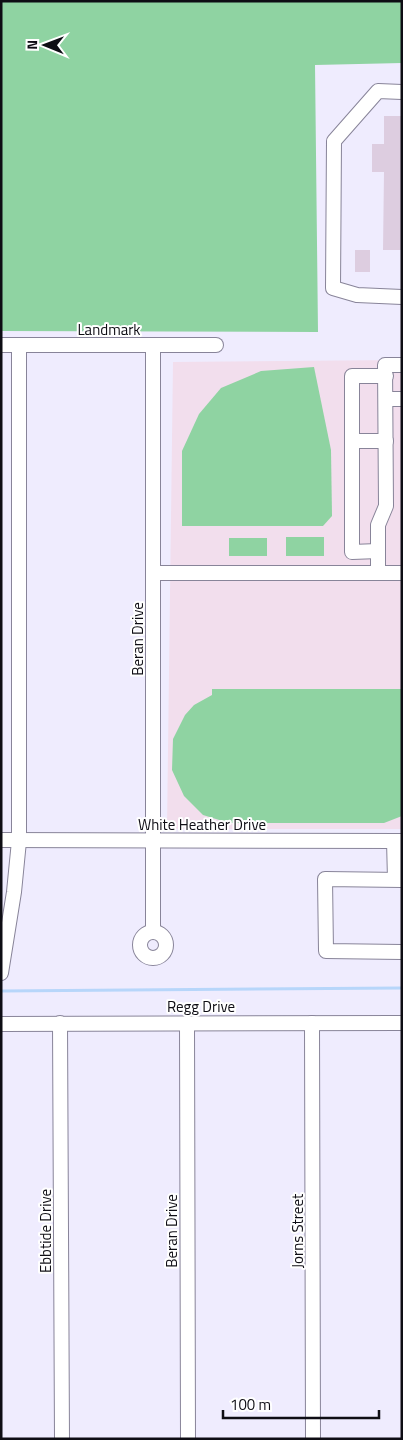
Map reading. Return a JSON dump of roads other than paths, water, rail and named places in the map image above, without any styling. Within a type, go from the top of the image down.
[{"type":"street","points":[[402,92],[378,91],[334,141],[332,288],[357,295],[402,297]]},
{"type":"street","name":"Landmark","points":[[1,345],[216,345]]},
{"type":"street","points":[[2,969],[14,892],[19,841],[19,345]]},
{"type":"street","name":"Beran Drive","points":[[153,345],[153,932]]},
{"type":"street","points":[[378,572],[378,525],[386,506],[385,365],[402,365]]},
{"type":"street","points":[[378,552],[352,552],[352,376],[386,376]]},
{"type":"street","points":[[386,399],[402,399]]},
{"type":"street","points":[[352,441],[386,441]]},
{"type":"street","points":[[153,573],[402,573]]},
{"type":"street","name":"White Heather Drive","points":[[1,840],[398,841]]},
{"type":"street","points":[[398,841],[398,880],[325,879],[326,952],[402,952]]},
{"type":"street","name":"Jorns Street","points":[[312,1022],[313,1439]]},
{"type":"street","name":"Ebbtide Drive","points":[[60,1023],[62,1439]]},
{"type":"street","name":"Beran Drive","points":[[188,1023],[188,1439]]},
{"type":"street","name":"Regg Drive","points":[[1,1024],[402,1023]]},
{"type":"waterway","points":[[1,991],[402,988]]}]
